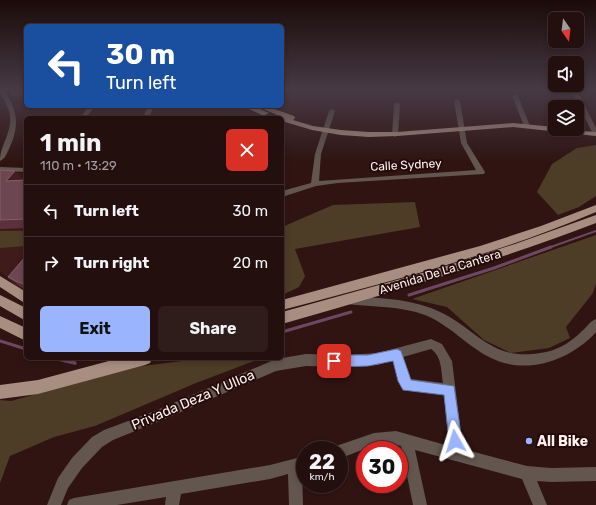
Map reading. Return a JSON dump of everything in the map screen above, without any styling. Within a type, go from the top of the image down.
[{"type":"main road","points":[[284,118],[326,129],[356,134],[395,133],[461,127],[526,124],[548,126]]},
{"type":"main road","points":[[526,124],[595,132]]},
{"type":"main road","points":[[584,130],[595,132]]},
{"type":"main road","name":"Avenida De La Cantera","points":[[284,305],[343,290],[497,245],[547,228],[596,208]]},
{"type":"main road","name":"Avenida De La Cantera","points":[[284,317],[502,254],[596,219]]},
{"type":"main road","points":[[0,281],[24,298]]},
{"type":"main road","points":[[0,300],[24,314]]},
{"type":"main road","points":[[0,322],[24,334]]},
{"type":"main road","points":[[0,392],[38,387],[138,360]]},
{"type":"street","points":[[0,159],[14,124],[13,114]]},
{"type":"street","points":[[315,184],[318,154],[331,114]]},
{"type":"street","points":[[395,133],[396,114]]},
{"type":"street","points":[[459,114],[461,127]]},
{"type":"street","points":[[522,114],[526,124]]},
{"type":"street","points":[[586,114],[595,132]]},
{"type":"street","name":"Calle Sydney","points":[[284,193],[315,184],[351,179],[481,172],[466,148],[461,127]]},
{"type":"street","points":[[0,169],[24,170]]},
{"type":"street","points":[[346,300],[402,306],[427,311],[447,321],[494,354],[518,361],[537,359],[563,351],[575,345],[587,335],[596,324]]},
{"type":"street","name":"Privada Deza Y Ulloa","points":[[54,505],[63,483],[77,463],[97,442],[109,434],[156,417],[264,370],[288,362],[306,360],[368,360],[397,355],[431,344],[437,346],[446,361],[450,390]]},
{"type":"street","points":[[397,355],[404,381],[408,385],[450,390],[457,455]]},
{"type":"street","points":[[348,449],[374,440],[396,438],[527,473],[551,475],[596,474]]},
{"type":"street","points":[[407,440],[420,505]]},
{"type":"street","points":[[74,505],[270,472],[296,465]]},
{"type":"street","points":[[527,473],[540,505]]},
{"type":"street","points":[[172,505],[175,488]]},
{"type":"street","points":[[296,505],[297,493]]},
{"type":"shaded area","points":[[596,145],[596,196],[579,207],[558,215],[537,192],[552,164],[577,148]]},
{"type":"shaded area","points":[[0,173],[24,173],[24,289],[16,287],[0,271]]},
{"type":"shaded area","points":[[415,202],[420,227],[295,249],[305,276],[299,287],[284,294],[284,226],[333,205]]},
{"type":"shaded area","points":[[0,231],[24,231],[24,246],[0,248]]},
{"type":"shaded area","points":[[596,235],[596,283],[593,293],[566,327],[570,338],[549,348],[511,353],[484,340],[447,307],[412,299]]},
{"type":"shaded area","points":[[190,360],[254,361],[196,383],[95,426],[54,437],[10,456],[0,483],[0,400],[11,401],[134,367]]},
{"type":"building","points":[[0,170],[15,171],[6,181],[24,180],[24,219],[0,220]]},
{"type":"building","points":[[24,258],[24,284],[8,277]]},
{"type":"waterway","points":[[548,248],[596,231]]},
{"type":"waterway","points":[[409,295],[494,268],[551,247]]},
{"type":"waterway","points":[[284,331],[351,312]]},
{"type":"waterway","points":[[0,341],[24,348]]},
{"type":"waterway","points":[[62,360],[67,361]]},
{"type":"waterway","points":[[62,360],[75,363]]},
{"type":"place","name":"All Bike","points":[[529,441]]},
{"type":"route","points":[[334,361],[368,360],[397,355],[406,384],[410,386],[450,390],[455,441]]}]
